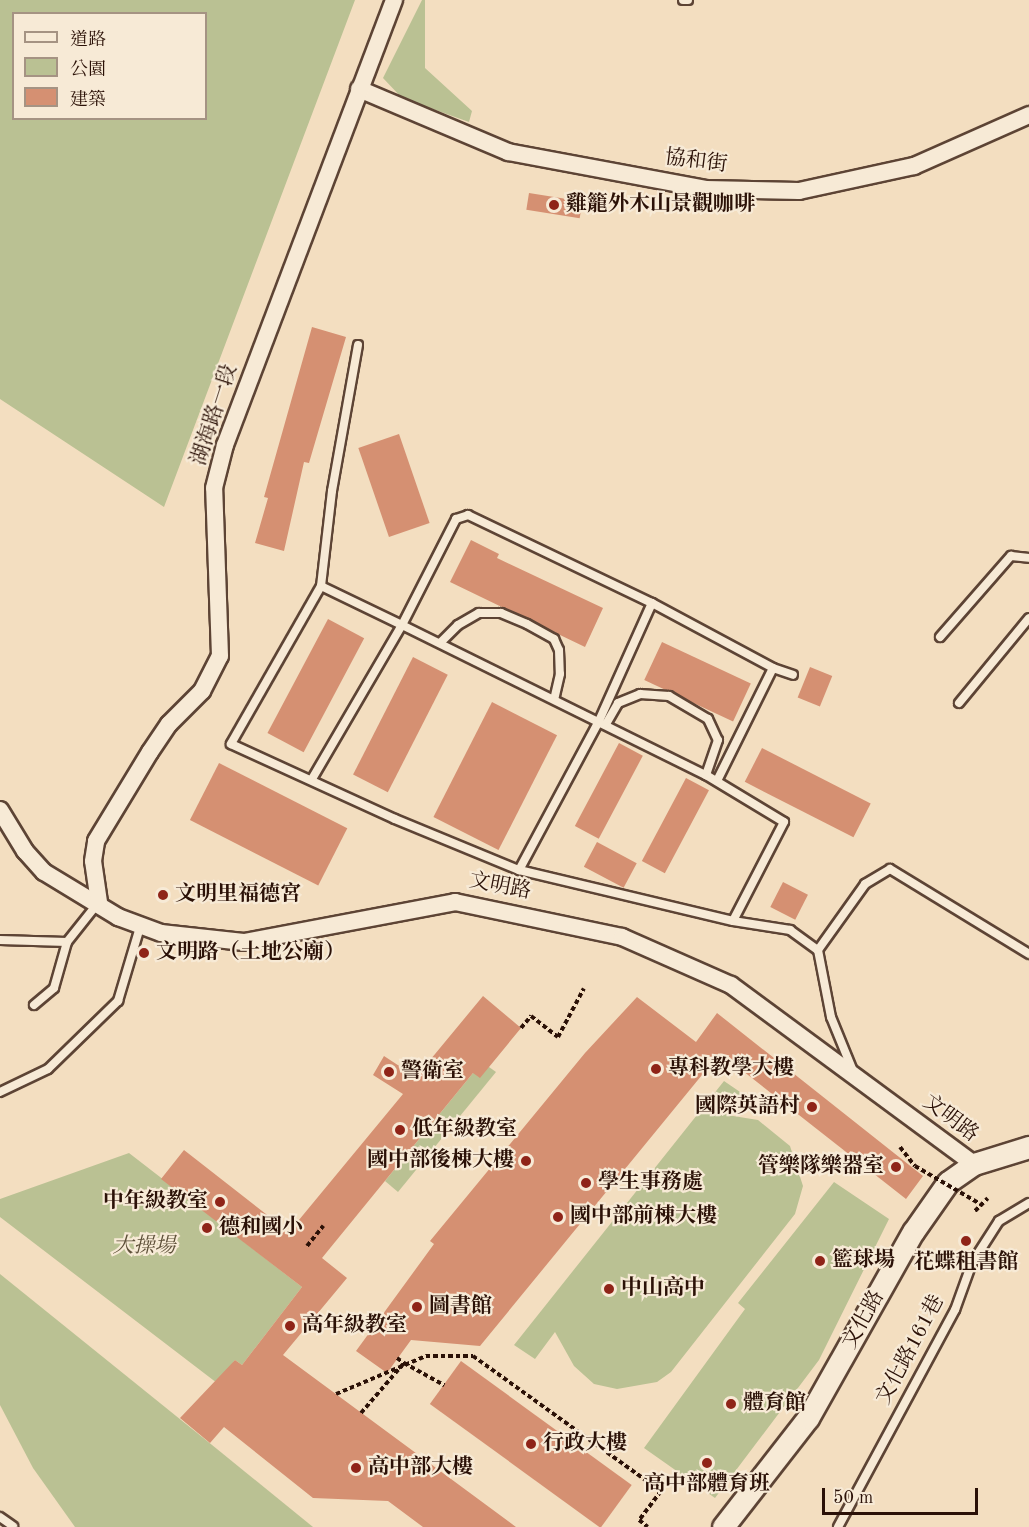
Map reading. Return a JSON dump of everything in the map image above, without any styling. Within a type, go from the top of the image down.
[{"type":"street","name":"湖海路一段","points":[[99,902],[93,861],[96,842],[150,752],[169,724],[202,691],[220,656],[214,488],[358,89],[394,0]]},
{"type":"street","name":"協和街","points":[[358,89],[508,153],[706,189],[799,191],[914,166],[1029,115]]},
{"type":"street","name":"文明路","points":[[0,810],[25,851],[44,872],[75,893],[99,902],[140,927],[244,942],[455,902],[621,937],[731,985],[974,1164]]},
{"type":"street","name":"文化路","points":[[723,1527],[808,1418],[923,1216],[948,1182],[974,1164],[1029,1147]]},
{"type":"lane","points":[[682,0],[688,0]]},
{"type":"lane","points":[[358,345],[332,491],[321,586],[231,744],[312,779],[395,819],[519,870],[733,921],[790,930],[818,950],[831,1017],[856,1077]]},
{"type":"lane","points":[[312,779],[402,625],[456,519],[468,515],[652,603],[773,668],[793,675]]},
{"type":"lane","points":[[940,637],[1011,556],[1029,558]]},
{"type":"lane","points":[[321,586],[706,775],[784,822],[733,921]]},
{"type":"lane","points":[[603,723],[652,603]]},
{"type":"lane","points":[[440,644],[458,625],[479,613],[501,613],[527,624],[554,639],[560,650],[560,674],[554,699]]},
{"type":"lane","points":[[959,702],[1029,618]]},
{"type":"lane","points":[[717,781],[773,668]]},
{"type":"lane","points":[[519,870],[603,723],[618,703],[640,694],[669,696],[708,719],[718,740],[706,775]]},
{"type":"lane","points":[[818,950],[865,884],[890,869],[1029,954]]},
{"type":"lane","points":[[34,1005],[54,988],[67,942],[99,902]]},
{"type":"lane","points":[[0,1092],[48,1069],[118,1001],[140,927]]},
{"type":"lane","points":[[0,940],[67,942]]},
{"type":"lane","name":"文化路161巷","points":[[838,1527],[955,1310],[972,1263],[999,1221],[1029,1203]]},
{"type":"lane","points":[[0,1517],[13,1526]]},
{"type":"path","points":[[521,1028],[531,1016],[558,1037],[584,988]]},
{"type":"path","points":[[900,1147],[915,1166],[982,1205]]},
{"type":"path","points":[[975,1211],[988,1198]]},
{"type":"path","points":[[307,1246],[323,1226]]},
{"type":"path","points":[[336,1394],[426,1356],[473,1356],[661,1491],[639,1520],[648,1527]]},
{"type":"path","points":[[397,1358],[444,1385]]},
{"type":"path","points":[[361,1413],[404,1363]]},
{"type":"green space","points":[[0,0],[355,0],[164,507],[0,399]]},
{"type":"green space","points":[[422,0],[425,0],[425,68],[472,111],[469,122],[402,98],[383,78]]},
{"type":"green space","points":[[489,1067],[496,1072],[398,1192],[385,1181],[473,1073]]},
{"type":"green space","points":[[724,1081],[743,1094],[727,1115],[758,1120],[790,1146],[803,1186],[795,1214],[671,1372],[657,1382],[617,1389],[594,1384],[574,1366],[555,1332],[535,1359],[514,1345]]},
{"type":"green space","name":"大操場","points":[[129,1153],[302,1287],[242,1365],[235,1360],[217,1383],[0,1217],[0,1199]]},
{"type":"green space","points":[[834,1182],[889,1219],[819,1360],[715,1498],[644,1448],[745,1309],[738,1303]]},
{"type":"green space","points":[[0,1274],[313,1527],[75,1527],[33,1468],[0,1405]]},
{"type":"building","name":"雞籠外木山景觀咖啡","points":[[529,193],[582,201],[580,218],[526,210]]},
{"type":"building","points":[[312,327],[346,337],[309,463],[304,462],[284,551],[255,543],[268,498],[264,497]]},
{"type":"building","points":[[399,434],[430,523],[389,537],[358,448]]},
{"type":"building","points":[[471,540],[499,554],[497,558],[603,608],[585,647],[450,582]]},
{"type":"building","points":[[328,619],[364,638],[304,752],[267,733]]},
{"type":"building","points":[[662,642],[751,683],[733,721],[644,680]]},
{"type":"building","points":[[413,657],[448,675],[388,792],[353,775]]},
{"type":"building","points":[[810,667],[832,676],[820,707],[798,698]]},
{"type":"building","points":[[492,702],[557,735],[498,850],[433,817]]},
{"type":"building","points":[[619,743],[643,756],[599,839],[575,826]]},
{"type":"building","points":[[762,748],[871,803],[853,837],[745,782]]},
{"type":"building","points":[[219,763],[347,828],[318,885],[190,820]]},
{"type":"building","points":[[686,778],[709,790],[665,873],[642,861]]},
{"type":"building","points":[[597,842],[637,863],[624,888],[584,867]]},
{"type":"building","points":[[783,882],[808,895],[795,920],[770,907]]},
{"type":"building","points":[[483,996],[521,1028],[480,1078],[473,1073],[322,1258],[347,1278],[283,1355],[516,1527],[423,1527],[388,1501],[313,1498],[224,1427],[210,1443],[180,1418],[235,1360],[242,1365],[302,1287],[161,1179],[184,1150],[289,1232],[403,1094],[373,1075],[384,1056],[416,1077]]},
{"type":"building","points":[[637,997],[696,1042],[717,1013],[923,1176],[906,1199],[720,1053],[480,1346],[411,1340],[387,1373],[356,1351],[434,1244],[430,1241],[585,1053]]},
{"type":"building","name":"行政大樓","points":[[461,1361],[632,1485],[599,1527],[430,1404]]},
{"type":"place","name":"雞籠外木山景觀咖啡","points":[[554,205]]},
{"type":"place","name":"文明里福德宮","points":[[163,895]]},
{"type":"place","name":"文明路（土地公廟）","points":[[144,953]]},
{"type":"place","name":"專科教學大樓","points":[[656,1069]]},
{"type":"place","name":"警衛室","points":[[389,1072]]},
{"type":"place","name":"國際英語村","points":[[812,1107]]},
{"type":"place","name":"低年級教室","points":[[400,1130]]},
{"type":"place","name":"國中部後棟大樓","points":[[526,1161]]},
{"type":"place","name":"管樂隊樂器室","points":[[896,1167]]},
{"type":"place","name":"學生事務處","points":[[586,1183]]},
{"type":"place","name":"中年級教室","points":[[220,1202]]},
{"type":"place","name":"國中部前棟大樓","points":[[558,1217]]},
{"type":"place","name":"德和國小","points":[[207,1228]]},
{"type":"place","name":"花蝶租書館","points":[[966,1241]]},
{"type":"place","name":"籃球場","points":[[820,1261]]},
{"type":"place","name":"中山高中","points":[[609,1289]]},
{"type":"place","name":"圖書館","points":[[417,1307]]},
{"type":"place","name":"高年級教室","points":[[290,1326]]},
{"type":"place","name":"體育館","points":[[731,1404]]},
{"type":"place","name":"行政大樓","points":[[531,1444]]},
{"type":"place","name":"高中部體育班","points":[[707,1463]]},
{"type":"place","name":"高中部大樓","points":[[356,1468]]}]
